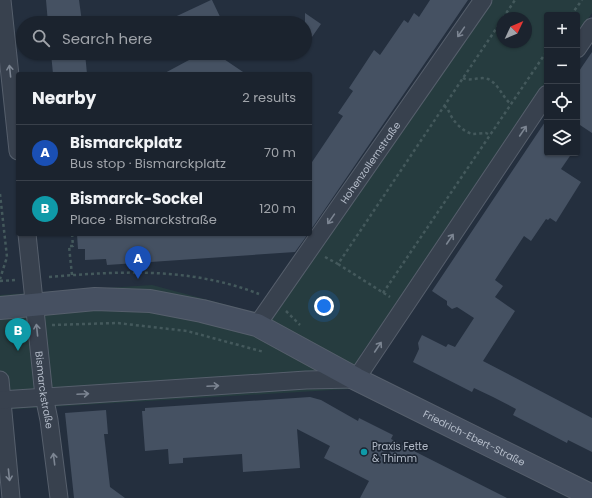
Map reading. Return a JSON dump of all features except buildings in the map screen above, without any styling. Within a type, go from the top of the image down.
[{"type":"street","points":[[2,0],[16,132]]},
{"type":"street","name":"Hohenzollernstraße","points":[[257,326],[483,0]]},
{"type":"street","points":[[578,48],[592,27]]},
{"type":"street","points":[[1,400],[44,396],[356,379],[544,98]]},
{"type":"street","name":"Bismarckstraße","points":[[27,236],[44,396],[49,420],[59,498]]},
{"type":"street","name":"Friedrich-Ebert-Straße","points":[[0,308],[96,299],[150,301],[202,311],[257,326],[356,379],[592,496]]},
{"type":"street","points":[[0,380],[11,498]]},
{"type":"path","points":[[507,12],[515,0]]},
{"type":"path","points":[[574,12],[582,0]]},
{"type":"path","points":[[338,264],[496,29]]},
{"type":"path","points":[[383,293],[544,55]]},
{"type":"path","points":[[463,78],[466,80],[487,79],[499,87],[505,99],[511,104]]},
{"type":"path","points":[[444,106],[448,109],[450,115],[459,126],[472,134],[486,133],[490,136]]},
{"type":"path","points":[[0,194],[7,256],[0,279]]},
{"type":"path","points":[[72,236],[73,246],[69,246],[72,275]]},
{"type":"path","points":[[311,248],[405,307]]},
{"type":"path","points":[[37,326],[117,323],[156,327],[187,331],[259,352],[271,353]]},
{"type":"green space","points":[[472,0],[592,0],[592,13],[580,31],[580,12],[544,12],[544,84],[389,315],[361,354],[349,389],[0,410],[0,295],[152,285],[261,314]]},
{"type":"place","name":"Bismarckplatz","points":[[138,279]]},
{"type":"place","name":"Bismarck-Sockel","points":[[18,351]]},
{"type":"place","name":"Praxis Fette & Thimm","points":[[364,452]]}]
